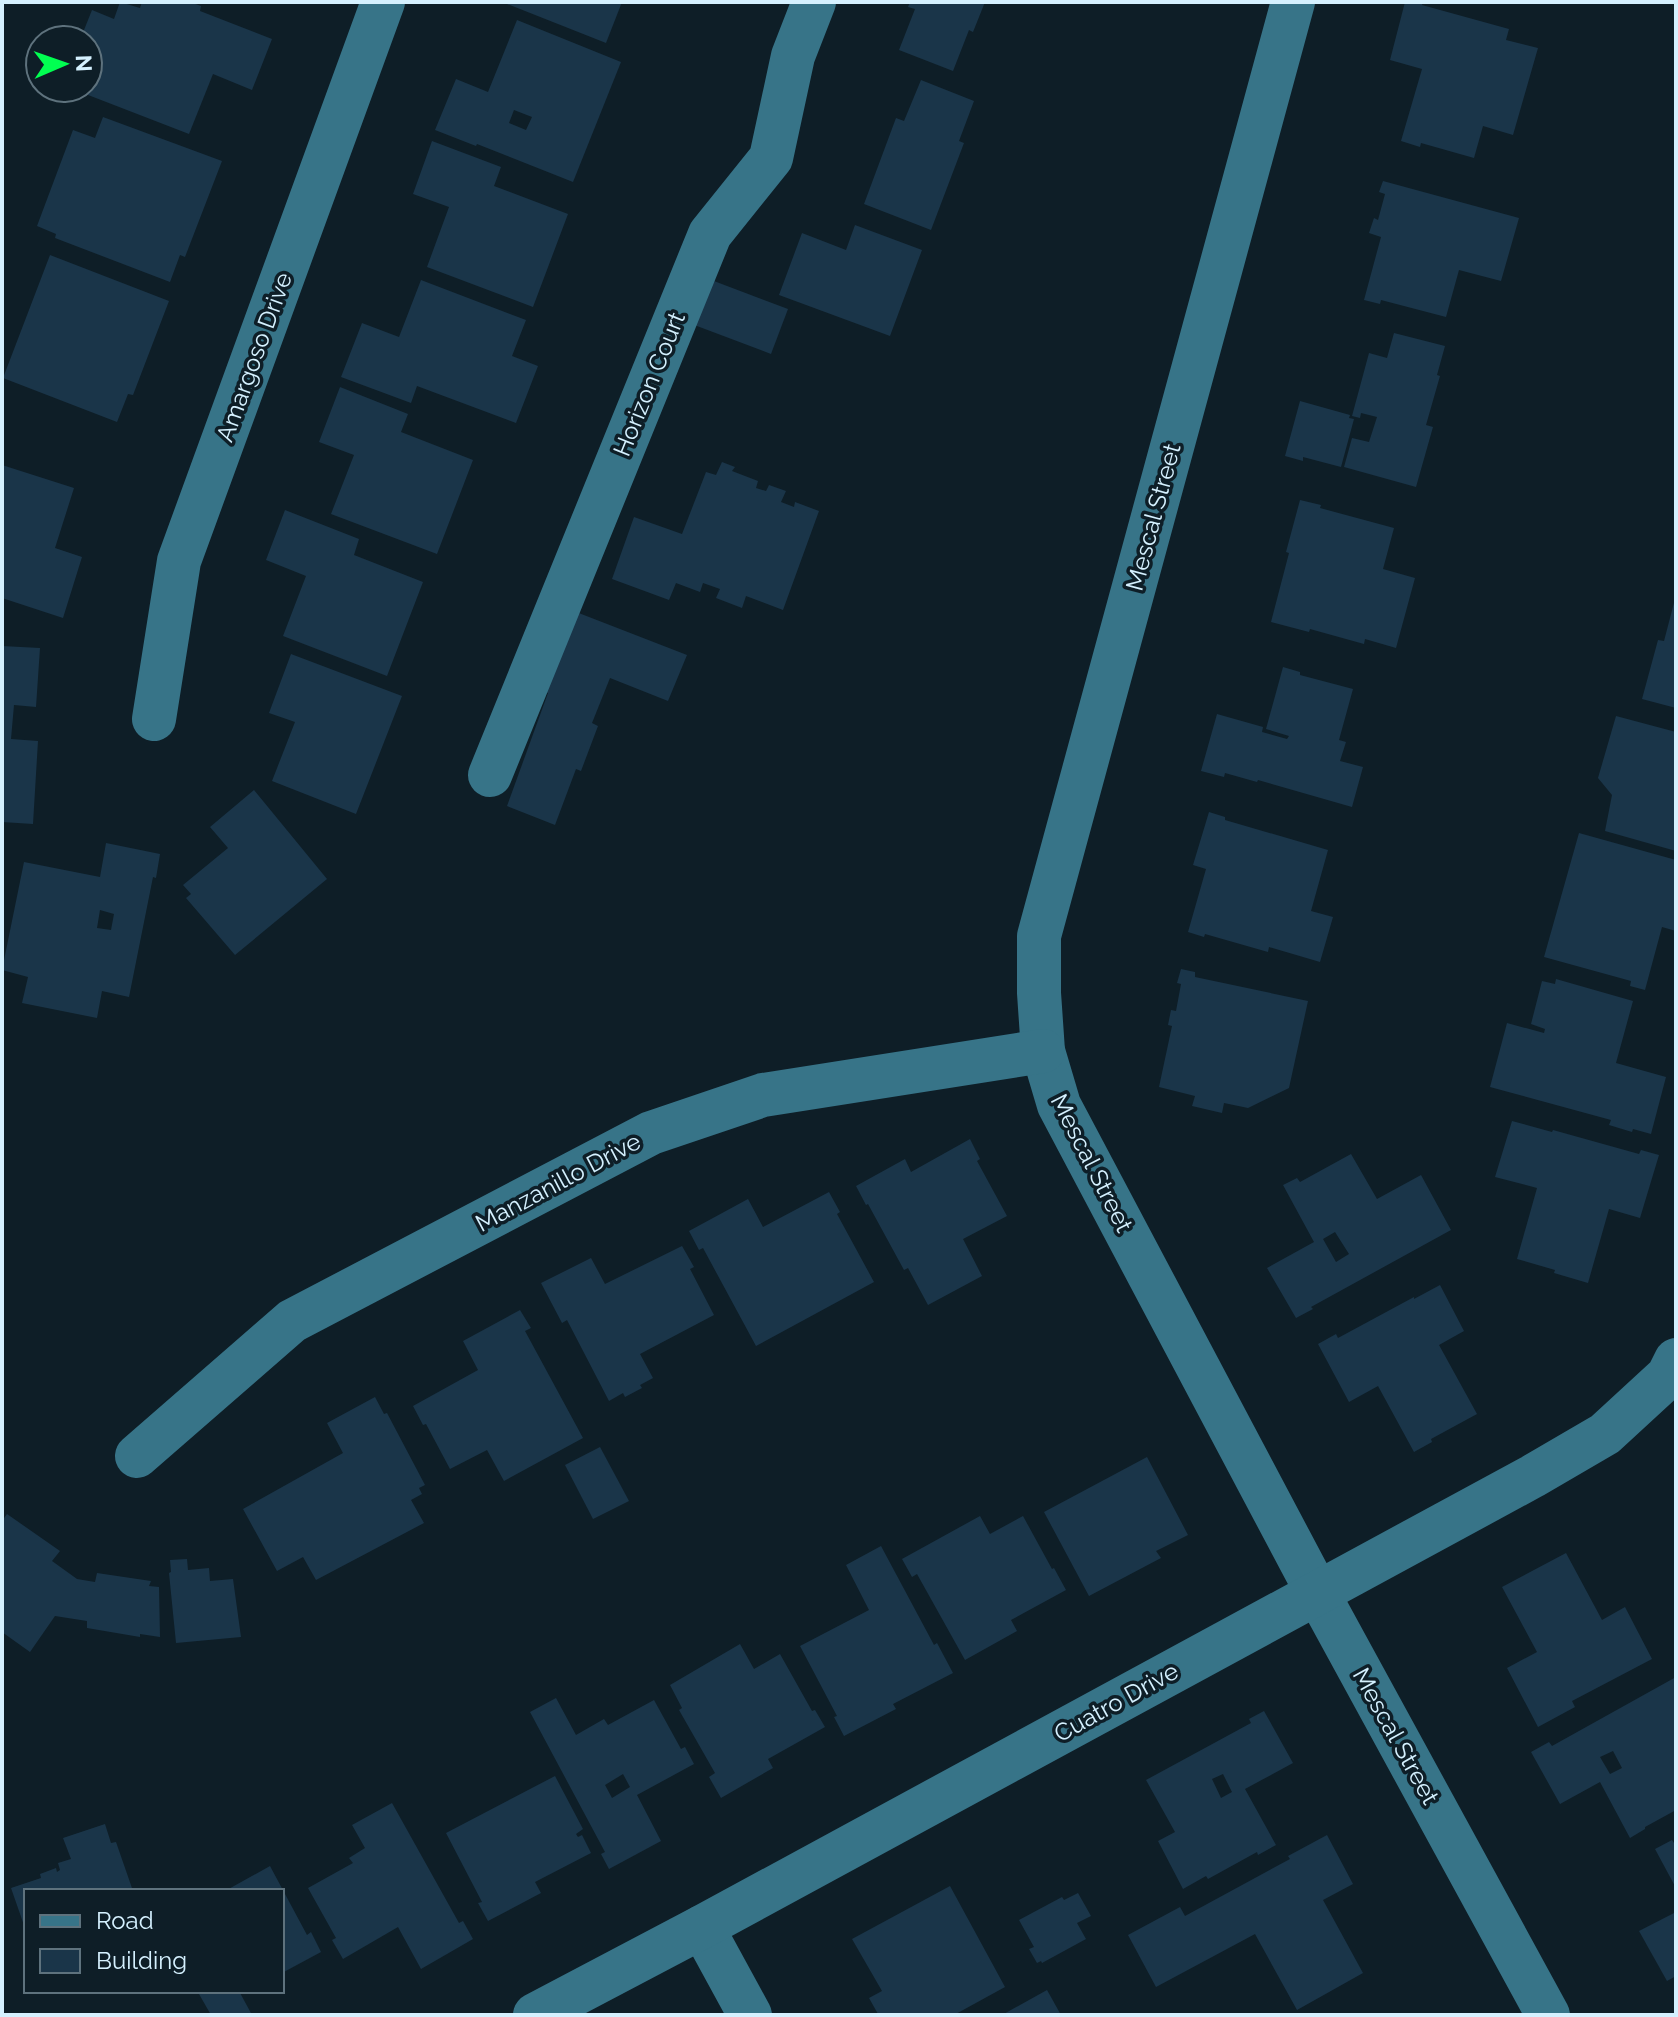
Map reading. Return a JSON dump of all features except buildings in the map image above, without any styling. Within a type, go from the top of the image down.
[{"type":"street","name":"Amargoso Drive","points":[[154,719],[179,561],[383,2]]},
{"type":"street","name":"Horizon Court","points":[[490,775],[710,234],[771,158],[793,56],[814,2]]},
{"type":"street","name":"Mescal Street","points":[[1293,2],[1039,936],[1043,1051],[1059,1105],[1317,1592],[1548,2015]]},
{"type":"street","name":"Manzanillo Drive","points":[[137,1456],[292,1321],[651,1133],[763,1095],[1043,1051]]},
{"type":"street","name":"Cuatro Drive","points":[[535,2015],[1533,1476],[1605,1434],[1668,1376],[1676,1360]]},
{"type":"street","points":[[702,1927],[750,2015]]}]
